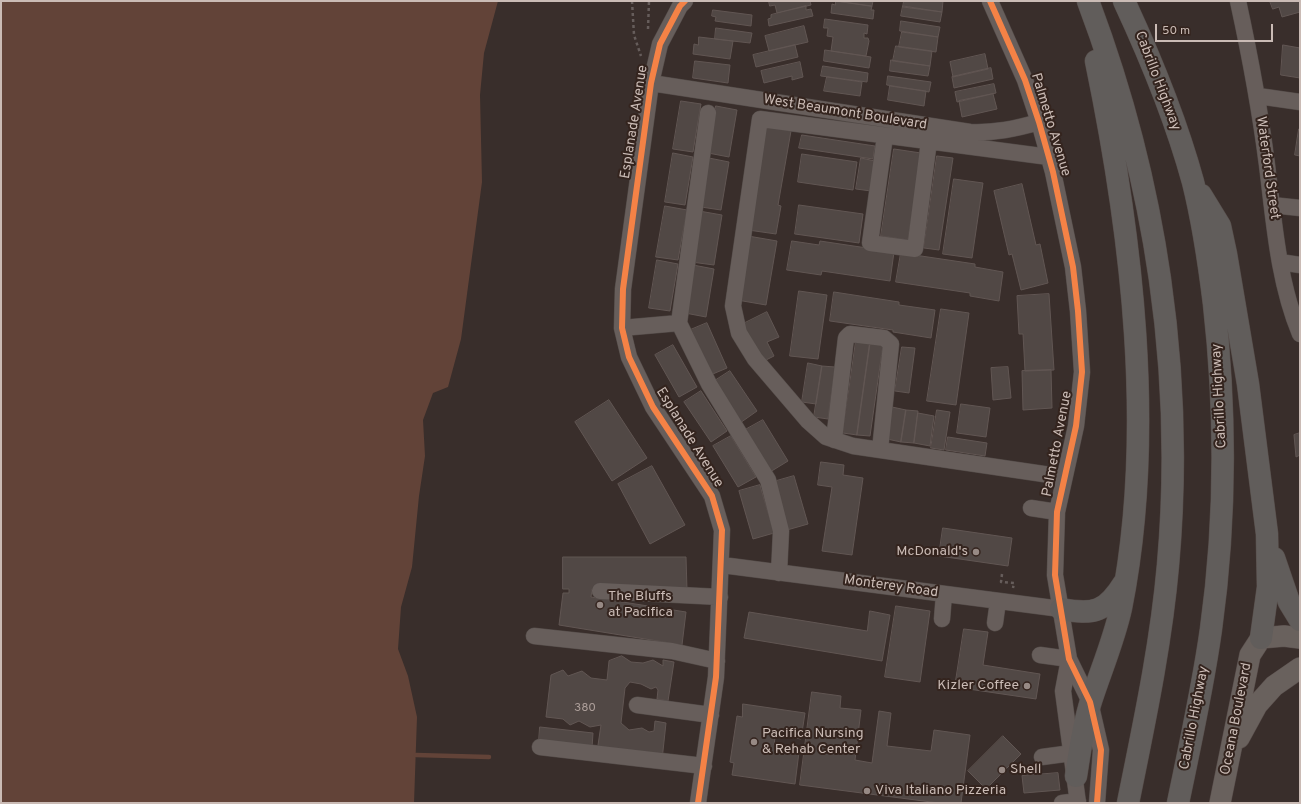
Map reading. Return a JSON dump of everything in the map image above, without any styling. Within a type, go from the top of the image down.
[{"type":"highway","points":[[1076,776],[1083,732],[1090,702],[1112,642],[1121,609],[1135,499],[1136,472],[1136,367],[1132,305],[1116,160],[1082,1]]},
{"type":"highway","points":[[1088,1],[1119,93],[1146,198],[1162,292],[1171,381],[1172,464],[1168,564],[1153,673],[1128,803]]},
{"type":"highway","name":"Cabrillo Highway","points":[[1124,1],[1165,97],[1193,182],[1208,259],[1216,326],[1222,400],[1222,474],[1218,562],[1211,628],[1178,803]]},
{"type":"highway","points":[[1193,182],[1220,226],[1248,384],[1267,534],[1268,587],[1261,638]]},
{"type":"highway","points":[[1267,534],[1288,602],[1300,620]]},
{"type":"highway","points":[[1061,609],[1089,612],[1100,609],[1110,603],[1125,582]]},
{"type":"main road","points":[[1261,638],[1284,636],[1300,638]]},
{"type":"main road","name":"Oceana Boulevard","points":[[1220,803],[1250,655],[1261,638]]},
{"type":"main road","points":[[1230,754],[1258,705],[1274,686],[1300,668]]},
{"type":"street","name":"Esplanade Avenue","points":[[685,1],[680,6],[660,44],[651,83],[623,289],[622,328],[629,357],[653,407],[712,496],[722,530],[722,565],[717,661],[711,715],[698,803]]},
{"type":"street","name":"Palmetto Avenue","points":[[990,1],[1023,76],[1039,122],[1064,220],[1073,268],[1081,347],[1081,400],[1057,512],[1055,575],[1069,659],[1090,702],[1101,750],[1097,803]]},
{"type":"street","name":"Waterford Street","points":[[1238,1],[1258,96],[1280,262],[1291,314],[1300,334]]},
{"type":"street","name":"West Beaumont Boulevard","points":[[651,83],[970,132],[1006,131],[1039,122]]},
{"type":"street","points":[[1258,96],[1300,102]]},
{"type":"street","points":[[708,113],[679,323],[709,384],[768,480],[781,531],[779,573]]},
{"type":"street","points":[[1049,157],[760,119],[733,306],[740,333],[755,360],[808,421],[826,436],[853,446],[1064,477]]},
{"type":"street","points":[[885,136],[870,243],[914,249],[929,141]]},
{"type":"street","points":[[1272,205],[1300,208]]},
{"type":"street","points":[[1280,262],[1300,265]]},
{"type":"street","points":[[622,328],[679,323]]},
{"type":"street","points":[[834,440],[846,338],[850,334],[884,338],[891,344],[880,450]]},
{"type":"street","points":[[1031,508],[1057,512]]},
{"type":"street","name":"Monterey Road","points":[[722,565],[1061,609]]},
{"type":"street","points":[[600,591],[720,597]]},
{"type":"street","points":[[942,619],[944,594]]},
{"type":"street","points":[[995,623],[998,601]]},
{"type":"street","points":[[534,636],[672,651],[717,661]]},
{"type":"street","points":[[1040,655],[1069,659]]},
{"type":"street","name":"Palmetto Avenue","points":[[1069,659],[1063,691],[1076,776],[1078,802]]},
{"type":"street","points":[[637,705],[711,715]]},
{"type":"street","points":[[540,747],[704,766]]},
{"type":"street","points":[[1042,757],[1072,753]]},
{"type":"street","points":[[1062,803],[1078,802]]},
{"type":"path","points":[[632,1],[636,41],[651,83]]},
{"type":"path","points":[[648,29],[649,1]]},
{"type":"shaded area","points":[[1,1],[498,1],[484,53],[480,95],[482,182],[461,339],[448,387],[433,393],[423,420],[425,456],[419,496],[412,567],[401,607],[398,649],[408,676],[417,717],[414,803],[1,803]]},
{"type":"building","points":[[769,1],[810,1],[811,5],[777,13],[775,5],[770,6]]},
{"type":"building","points":[[836,1],[872,6],[871,10],[874,10],[873,19],[831,13],[832,4],[835,5]]},
{"type":"building","points":[[836,1],[873,1],[872,6]]},
{"type":"building","points":[[904,1],[943,1],[942,12],[903,7]]},
{"type":"building","points":[[1270,1],[1300,1],[1300,12],[1282,17],[1279,7],[1273,9]]},
{"type":"building","points":[[806,6],[806,10],[811,9],[813,16],[769,26],[768,19],[771,18],[771,15]]},
{"type":"building","points":[[903,6],[942,12],[940,22],[901,16]]},
{"type":"building","points":[[713,10],[752,15],[751,26],[715,21],[716,17],[712,16]]},
{"type":"building","points":[[825,19],[868,25],[867,34],[864,33],[864,38],[868,38],[869,41],[866,56],[831,51],[833,37],[827,36],[828,28],[824,28]]},
{"type":"building","points":[[901,21],[940,27],[938,37],[900,31]]},
{"type":"building","points":[[804,26],[808,42],[769,51],[765,36]]},
{"type":"building","points":[[716,28],[752,33],[750,43],[715,39]]},
{"type":"building","points":[[902,32],[938,37],[936,52],[899,47]]},
{"type":"building","points":[[699,37],[733,41],[730,59],[693,54],[694,44],[698,45]]},
{"type":"building","points":[[795,45],[798,57],[756,67],[753,55]]},
{"type":"building","points":[[1283,45],[1300,48],[1300,78],[1281,75]]},
{"type":"building","points":[[896,46],[932,51],[930,66],[893,61]]},
{"type":"building","points":[[825,50],[871,57],[869,68],[824,61]]},
{"type":"building","points":[[985,54],[988,69],[953,77],[950,62]]},
{"type":"building","points":[[891,60],[930,66],[928,76],[890,71]]},
{"type":"building","points":[[695,61],[730,65],[728,83],[693,78]]},
{"type":"building","points":[[800,62],[803,77],[792,80],[792,76],[764,83],[761,71]]},
{"type":"building","points":[[823,66],[868,73],[867,82],[821,76]]},
{"type":"building","points":[[991,68],[993,79],[954,88],[952,77]]},
{"type":"building","points":[[888,76],[931,82],[929,92],[887,85]]},
{"type":"building","points":[[827,77],[862,82],[860,96],[824,91]]},
{"type":"building","points":[[994,84],[996,93],[957,102],[955,92]]},
{"type":"building","points":[[890,86],[926,91],[924,106],[888,100]]},
{"type":"building","points":[[993,94],[997,109],[962,117],[959,101]]},
{"type":"building","points":[[681,101],[701,104],[693,152],[673,149]]},
{"type":"building","points":[[716,106],[737,110],[729,157],[708,153]]},
{"type":"building","points":[[761,126],[791,131],[778,205],[781,206],[776,234],[748,230]]},
{"type":"building","points":[[1300,129],[1300,156],[1295,155]]},
{"type":"building","points":[[802,135],[875,146],[873,159],[799,148]]},
{"type":"building","points":[[894,149],[921,153],[908,240],[881,236]]},
{"type":"building","points":[[673,153],[693,157],[685,205],[665,202]]},
{"type":"building","points":[[802,154],[857,162],[853,190],[798,182]]},
{"type":"building","points":[[937,156],[953,158],[939,250],[924,248]]},
{"type":"building","points":[[709,158],[729,162],[721,210],[701,207]]},
{"type":"building","points":[[861,158],[875,161],[871,191],[856,189]]},
{"type":"building","points":[[954,179],[983,183],[972,258],[943,254]]},
{"type":"building","points":[[1022,184],[1036,245],[1040,244],[1048,283],[1021,290],[1012,254],[1009,255],[994,191]]},
{"type":"building","points":[[799,205],[863,214],[859,243],[795,234]]},
{"type":"building","points":[[665,206],[687,210],[678,260],[656,257]]},
{"type":"building","points":[[699,211],[722,215],[714,265],[691,262]]},
{"type":"building","points":[[748,236],[777,241],[766,305],[737,300]]},
{"type":"building","points":[[792,241],[819,245],[820,241],[894,252],[890,281],[822,271],[821,275],[787,270]]},
{"type":"building","points":[[901,253],[975,264],[975,267],[1003,272],[999,301],[970,296],[970,293],[896,282]]},
{"type":"building","points":[[657,260],[678,264],[670,311],[649,308]]},
{"type":"building","points":[[693,265],[714,269],[706,317],[685,313]]},
{"type":"building","points":[[799,291],[827,295],[818,359],[790,356]]},
{"type":"building","points":[[834,292],[899,302],[899,305],[935,310],[931,338],[893,332],[893,330],[830,321]]},
{"type":"building","points":[[1049,294],[1054,370],[1025,371],[1023,334],[1019,334],[1017,296]]},
{"type":"building","points":[[941,309],[969,313],[956,405],[927,401]]},
{"type":"building","points":[[767,312],[779,337],[767,342],[774,356],[764,361],[741,325]]},
{"type":"building","points":[[707,323],[727,368],[708,376],[688,331]]},
{"type":"building","points":[[856,341],[870,343],[857,435],[843,433]]},
{"type":"building","points":[[870,343],[883,345],[870,436],[857,435]]},
{"type":"building","points":[[673,345],[697,387],[679,397],[655,355]]},
{"type":"building","points":[[902,347],[915,348],[909,393],[895,391]]},
{"type":"building","points":[[808,363],[822,366],[816,404],[802,402]]},
{"type":"building","points":[[822,366],[835,367],[828,419],[814,417]]},
{"type":"building","points":[[1008,367],[1011,398],[993,400],[991,368]]},
{"type":"building","points":[[1051,370],[1052,408],[1023,410],[1022,371]]},
{"type":"building","points":[[730,371],[757,411],[740,423],[713,382]]},
{"type":"building","points":[[701,391],[727,431],[711,442],[684,402]]},
{"type":"building","points":[[609,400],[647,458],[612,481],[575,422]]},
{"type":"building","points":[[961,404],[990,408],[986,437],[957,433]]},
{"type":"building","points":[[892,407],[906,410],[901,442],[887,439]]},
{"type":"building","points":[[906,410],[918,411],[914,443],[901,442]]},
{"type":"building","points":[[937,410],[950,412],[944,450],[931,448]]},
{"type":"building","points":[[918,413],[934,416],[930,446],[914,443]]},
{"type":"building","points":[[763,420],[788,461],[770,472],[745,430]]},
{"type":"building","points":[[1300,433],[1300,455],[1296,457],[1294,435]]},
{"type":"building","points":[[731,436],[756,477],[738,487],[713,446]]},
{"type":"building","points":[[948,437],[987,443],[985,456],[946,450]]},
{"type":"building","points":[[821,462],[844,465],[843,475],[863,478],[852,555],[822,551],[832,487],[818,485]]},
{"type":"building","points":[[652,466],[685,525],[650,544],[618,484]]},
{"type":"building","points":[[794,476],[808,524],[787,530],[773,482]]},
{"type":"building","points":[[760,485],[774,533],[753,539],[739,491]]},
{"type":"building","points":[[943,528],[1012,538],[1008,566],[939,556]]},
{"type":"building","name":"The Bluffs at Pacifica","points":[[563,557],[686,557],[687,590],[592,589],[591,597],[686,612],[682,645],[559,625],[563,593],[569,593],[569,589],[563,589]]},
{"type":"building","points":[[896,606],[930,611],[920,682],[885,677]]},
{"type":"building","points":[[870,611],[890,615],[882,661],[744,638],[749,612],[867,631]]},
{"type":"building","points":[[964,629],[988,632],[983,665],[1040,674],[1036,699],[955,687]]},
{"type":"building","name":"The Bluffs at Pacifica","points":[[622,656],[631,662],[643,663],[653,660],[663,666],[663,660],[674,662],[668,701],[657,699],[658,690],[656,687],[651,689],[641,684],[630,682],[625,688],[621,723],[629,730],[642,728],[649,732],[654,731],[655,721],[666,723],[662,760],[609,754],[598,745],[601,725],[590,727],[579,721],[570,725],[563,719],[546,717],[551,675],[563,670],[568,676],[582,671],[591,678],[607,680],[609,661]]},
{"type":"building","points":[[812,692],[841,696],[840,708],[861,710],[855,760],[872,763],[879,711],[891,713],[887,746],[931,751],[934,730],[970,735],[961,803],[939,803],[800,785]]},
{"type":"building","name":"Pacifica Nursing & Rehab Center","points":[[743,704],[805,713],[801,739],[789,737],[790,732],[776,730],[774,745],[792,747],[792,751],[799,752],[795,784],[732,775],[734,763],[730,762],[737,716],[742,717]]},
{"type":"building","points":[[540,727],[593,733],[592,748],[539,741]]},
{"type":"building","points":[[1003,736],[1021,754],[986,789],[968,771]]},
{"type":"building","points":[[1058,773],[1060,790],[1024,793],[1022,776]]},
{"type":"waterway","points":[[416,755],[489,757]]},
{"type":"cycle path","points":[[685,1],[680,6],[660,44],[651,83],[623,289],[622,328],[629,357],[653,407],[712,496],[722,530],[716,677],[698,803]]},
{"type":"cycle path","points":[[990,1],[1025,80],[1039,122],[1053,172],[1073,267],[1078,311],[1082,372],[1076,426],[1057,512],[1055,575],[1069,659],[1090,702],[1101,750],[1097,803]]},
{"type":"place","name":"McDonald's","points":[[976,552]]},
{"type":"place","name":"The Bluffs at Pacifica","points":[[600,605]]},
{"type":"place","name":"Kizler Coffee","points":[[1027,686]]},
{"type":"place","name":"Pacifica Nursing & Rehab Center","points":[[754,742]]},
{"type":"place","name":"Shell","points":[[1002,770]]},
{"type":"place","name":"Viva Italiano Pizzeria","points":[[867,791]]}]
